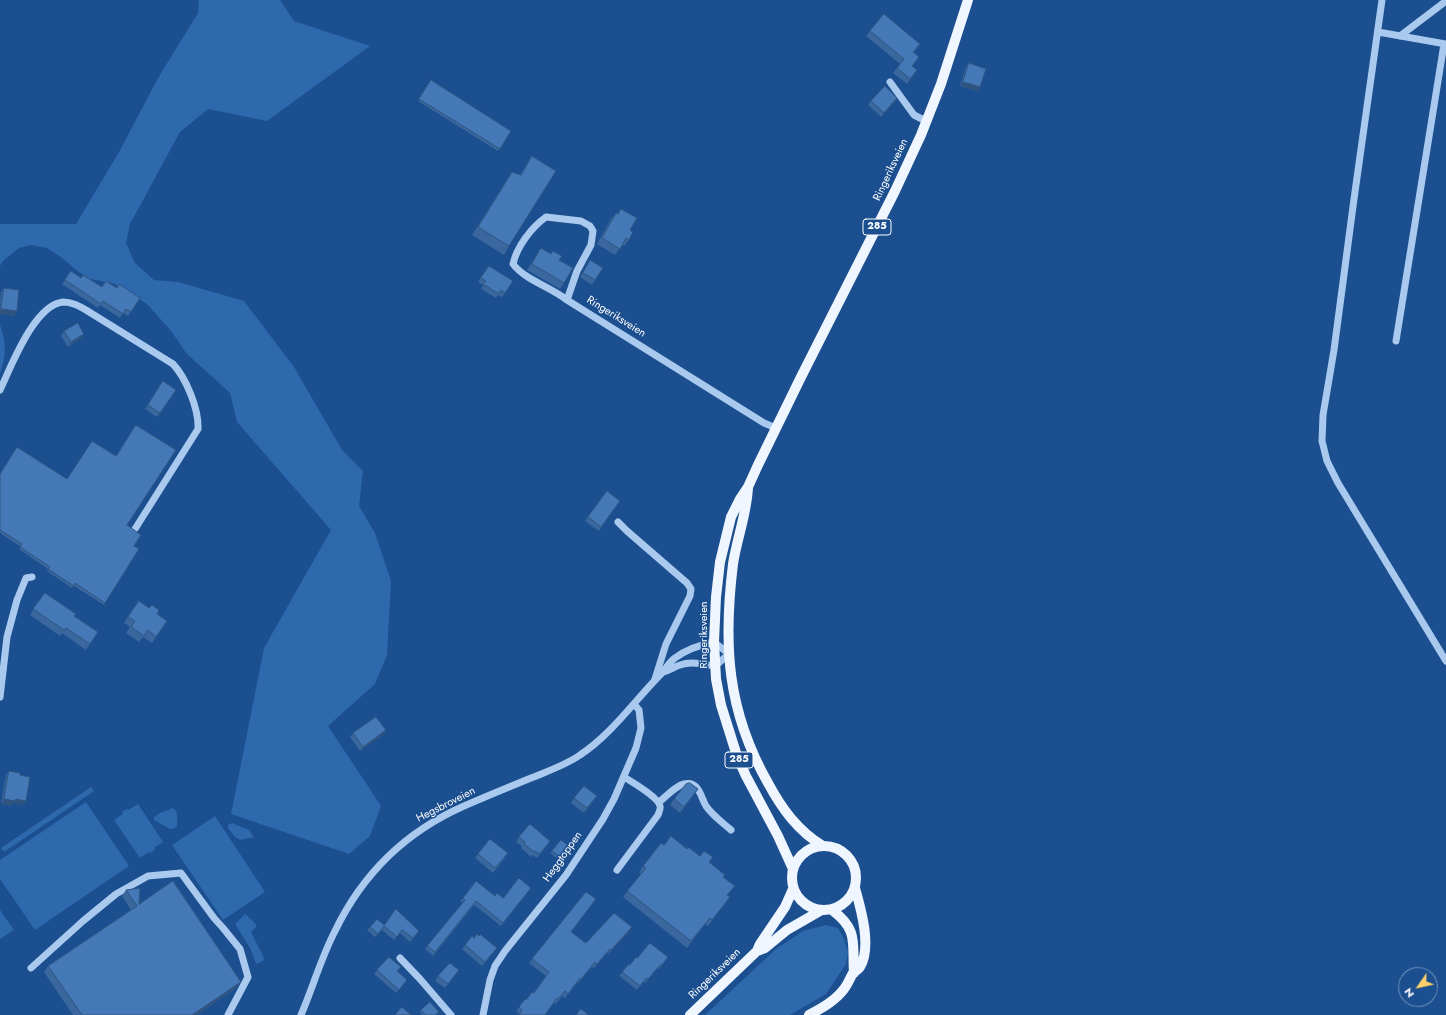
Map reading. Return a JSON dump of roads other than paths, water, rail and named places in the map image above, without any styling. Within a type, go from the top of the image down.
[{"type":"main road","name":"Ringeriksveien","points":[[793,869],[778,836],[737,756],[721,705],[715,666],[714,642],[716,597],[720,562],[731,517],[748,487],[891,198],[926,121],[968,0]]},
{"type":"main road","name":"Ringeriksveien","points":[[748,487],[747,502],[733,564],[729,622],[730,675],[736,704],[748,742],[758,765],[780,804],[807,835],[823,846]]},
{"type":"main road","points":[[793,869],[798,858],[804,852],[815,847],[823,846]]},
{"type":"main road","name":"285","points":[[823,846],[835,848],[849,857],[854,864],[856,872],[855,888]]},
{"type":"main road","name":"285","points":[[793,869],[791,881],[794,889]]},
{"type":"main road","points":[[794,889],[799,899],[805,904],[820,910],[832,910],[840,907],[846,902],[852,896],[855,888]]},
{"type":"main road","points":[[809,1015],[827,1005],[838,996],[860,967],[864,954],[865,939],[855,888]]},
{"type":"main road","name":"Ringeriksveien","points":[[690,1015],[757,951],[760,944],[785,907],[794,889]]},
{"type":"main road","name":"Ringeriksveien","points":[[757,951],[765,948],[787,930],[820,910]]},
{"type":"main road","points":[[832,910],[848,925],[852,934],[854,942],[854,973]]},
{"type":"street","points":[[1382,0],[1334,350],[1324,409],[1322,441],[1327,461],[1338,483],[1446,661]]},
{"type":"street","points":[[1400,36],[1446,1]]},
{"type":"street","points":[[1378,32],[1445,44],[1396,341]]},
{"type":"street","points":[[890,82],[914,115],[926,121]]},
{"type":"street","name":"Ringeriksveien","points":[[567,300],[578,271],[591,245],[593,231],[590,226],[581,221],[546,217],[530,232],[514,258],[513,264],[522,272],[558,293],[567,300],[764,423],[776,428]]},
{"type":"street","points":[[0,390],[30,329],[45,311],[62,302],[75,304],[86,310],[173,364],[184,381],[197,413],[198,429],[135,529]]},
{"type":"street","points":[[618,522],[687,583],[691,589],[690,596],[666,644],[655,679]]},
{"type":"street","points":[[0,697],[2,663],[13,612],[26,578],[32,577]]},
{"type":"street","points":[[714,642],[729,654],[715,666]]},
{"type":"street","name":"Hegsbroveien","points":[[301,1015],[326,950],[346,907],[369,876],[403,842],[453,811],[551,770],[580,755],[600,739],[634,704],[674,658],[694,647],[714,642]]},
{"type":"street","name":"Hegsbroveien","points":[[663,672],[682,664],[693,663],[715,666]]},
{"type":"street","name":"Heggtoppen","points":[[483,1015],[490,980],[496,966],[505,951],[566,875],[603,819],[624,777],[640,734],[639,710],[634,704]]},
{"type":"street","points":[[617,870],[658,815],[661,807],[658,802],[642,789],[624,777]]},
{"type":"street","points":[[658,802],[678,786],[688,783],[701,791],[706,806],[731,830]]},
{"type":"street","points":[[31,968],[83,921],[116,894],[148,876],[182,873],[214,918],[240,949],[248,977],[228,1015]]},
{"type":"street","points":[[400,958],[451,1015]]}]
